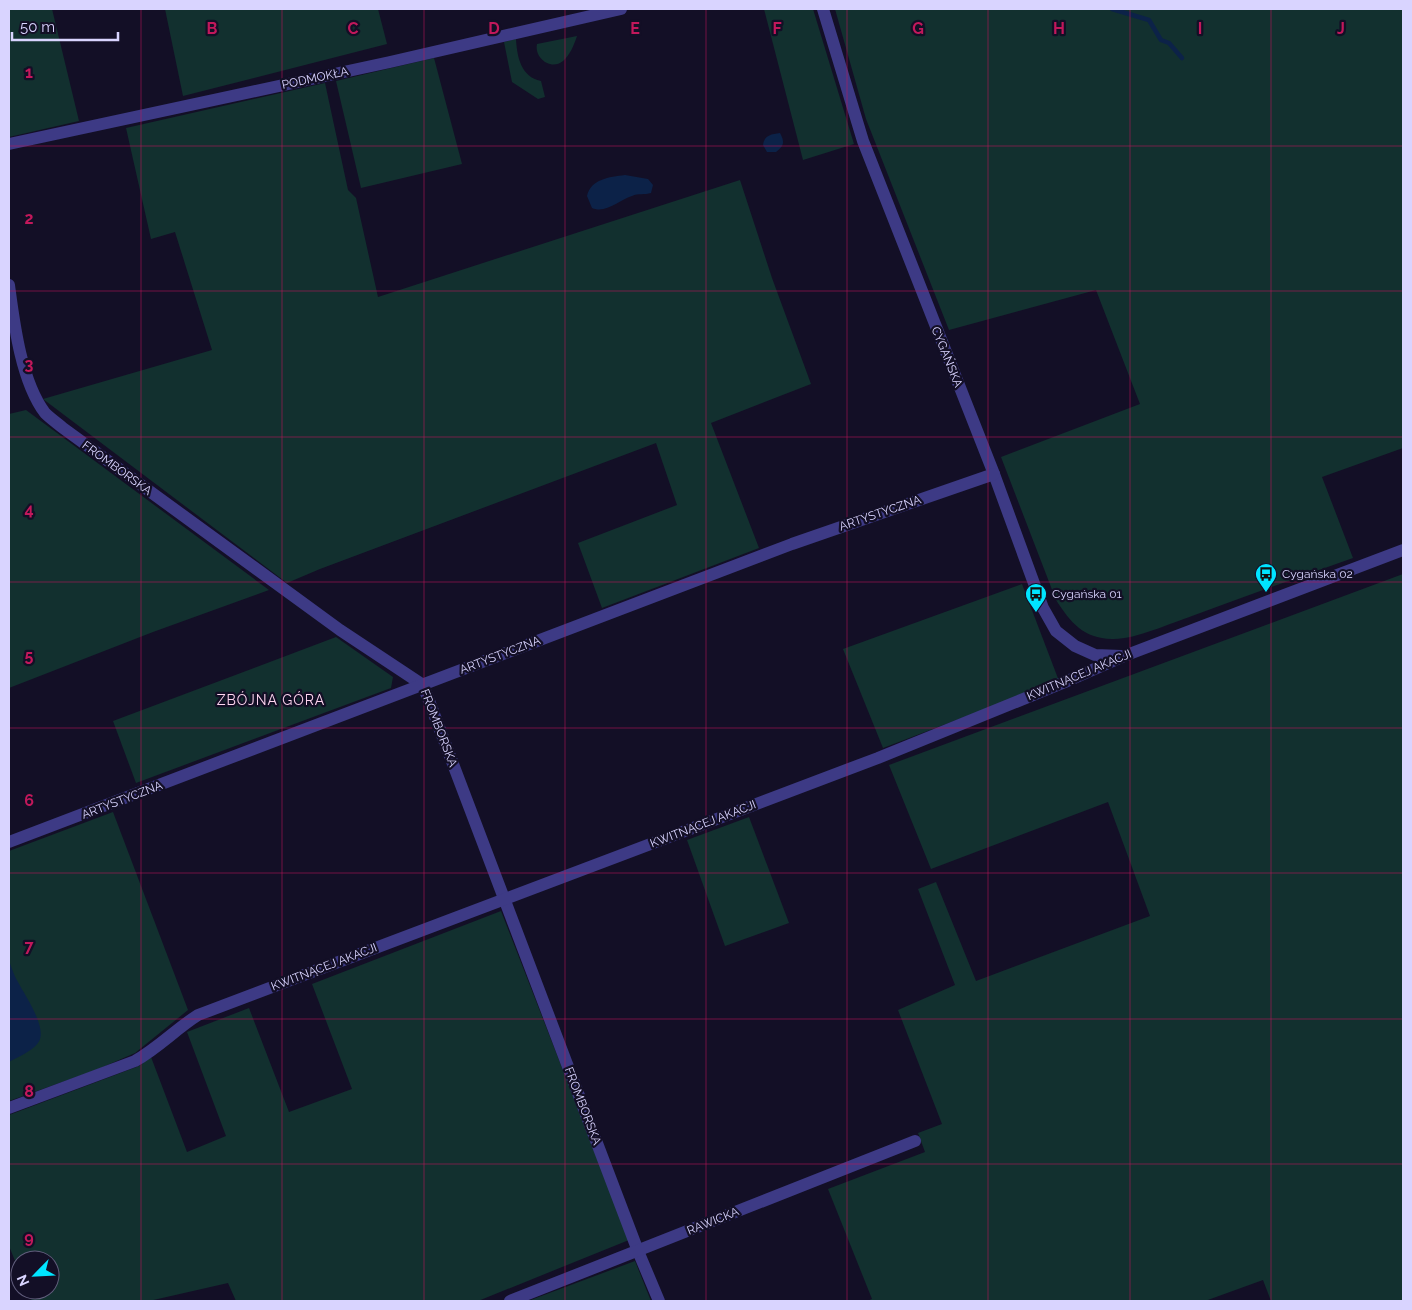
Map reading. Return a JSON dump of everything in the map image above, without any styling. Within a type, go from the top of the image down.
[{"type":"street","name":"PODMOKŁA","points":[[9,144],[390,62],[620,9]]},
{"type":"street","name":"CYGAŃSKA","points":[[823,9],[866,150],[994,474],[1043,608],[1056,631],[1075,646],[1095,655],[1124,656]]},
{"type":"street","name":"FROMBORSKA","points":[[9,285],[21,356],[32,390],[45,413],[340,630],[423,684],[638,1251],[659,1301]]},
{"type":"street","name":"ARTYSTYCZNA","points":[[9,842],[792,544],[994,474]]},
{"type":"street","name":"KWITNĄCEJ AKACJI","points":[[9,1108],[135,1062],[198,1015],[878,758],[1124,656],[1403,550]]},
{"type":"street","name":"RAWICKA","points":[[510,1301],[915,1141]]},
{"type":"green space","points":[[9,9],[52,9],[79,121],[9,137]]},
{"type":"green space","points":[[165,9],[378,9],[387,44],[183,96]]},
{"type":"green space","points":[[764,9],[813,9],[854,144],[803,160]]},
{"type":"green space","points":[[835,9],[1403,9],[1403,448],[1322,477],[1353,558],[1131,637],[1112,639],[1093,636],[1079,628],[1067,616],[1056,600],[1001,457],[1140,404],[1096,290],[949,330],[866,119]]},
{"type":"green space","points":[[577,36],[568,56],[558,64],[549,64],[538,54],[537,44]]},
{"type":"green space","points":[[516,39],[521,65],[534,79],[541,81],[545,97],[538,99],[512,82],[504,42]]},
{"type":"green space","points":[[434,58],[462,164],[361,188],[336,81]]},
{"type":"green space","points":[[325,83],[348,190],[356,198],[378,297],[740,180],[772,278],[811,384],[711,423],[759,548],[602,608],[578,543],[677,505],[656,443],[287,583],[43,399],[212,350],[175,232],[151,239],[126,128]]},
{"type":"green space","points":[[26,410],[269,590],[153,632],[9,688],[9,414]]},
{"type":"green space","points":[[1403,574],[1403,1301],[1271,1301],[1263,1280],[1205,1301],[867,1301],[872,1299],[828,1189],[925,1152],[918,1133],[942,1124],[898,1010],[955,985],[918,889],[936,882],[976,981],[1150,916],[1108,802],[931,869],[889,765]]},
{"type":"green space","points":[[1022,584],[1059,681],[883,748],[843,649]]},
{"type":"green space","points":[[336,637],[393,677],[391,688],[136,783],[113,721]]},
{"type":"green space","points":[[113,812],[188,1010],[135,1053],[96,1070],[9,1101],[9,851]]},
{"type":"green space","points":[[749,817],[789,923],[725,946],[687,840]]},
{"type":"green space","points":[[501,911],[629,1240],[478,1301],[236,1301],[228,1283],[149,1301],[32,1301],[60,1300],[60,1250],[11,1250],[9,1246],[9,1115],[139,1066],[151,1057],[187,1152],[226,1136],[187,1032],[249,1008],[289,1112],[352,1089],[312,984]]},
{"type":"green space","points":[[635,1261],[651,1301],[528,1301]]},
{"type":"water","points":[[780,133],[783,139],[781,148],[776,152],[767,152],[763,145],[765,139]]},
{"type":"water","points":[[625,175],[648,179],[653,185],[651,193],[634,195],[607,208],[592,208],[587,196],[592,186],[607,178]]},
{"type":"water","points":[[9,961],[15,977],[38,1021],[41,1037],[32,1049],[9,1062]]},
{"type":"waterway","points":[[1112,9],[1149,20],[1161,40],[1169,43],[1182,58]]},
{"type":"place","name":"Cygańska 02","points":[[1266,593]]},
{"type":"place","name":"Cygańska 01","points":[[1036,613]]},
{"type":"district","name":"ZBÓJNA GÓRA","points":[[271,700]]}]
